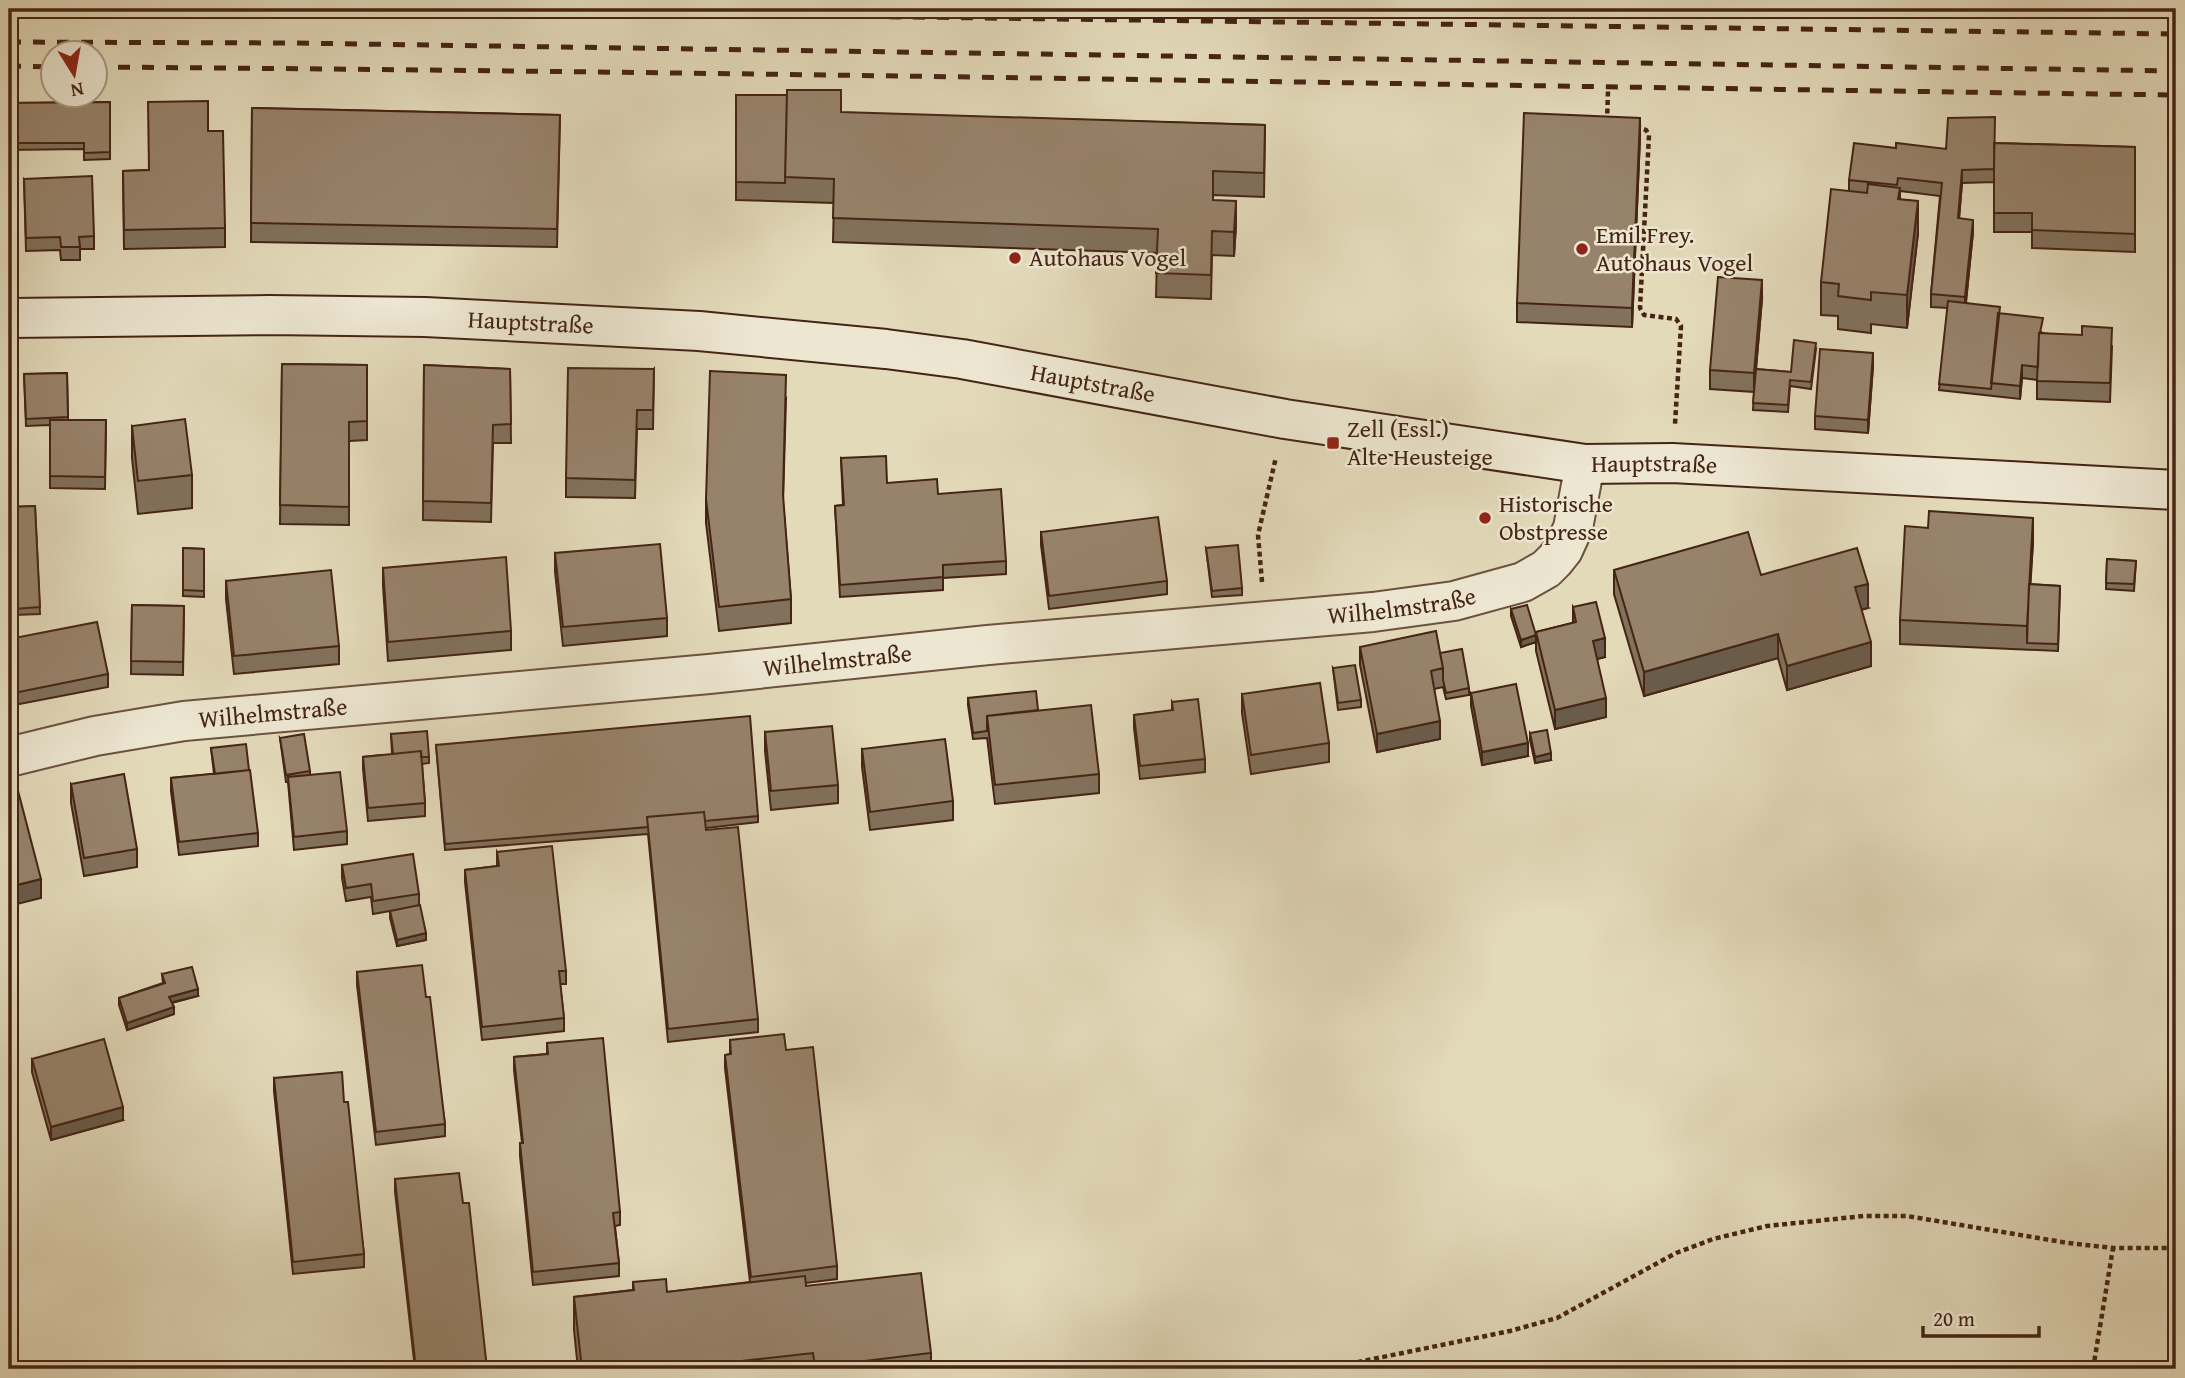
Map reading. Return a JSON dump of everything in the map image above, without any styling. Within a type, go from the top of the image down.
[{"type":"main road","name":"Hauptstraße","points":[[9,318],[269,315],[425,317],[724,333],[962,359],[1285,419],[1585,464],[1672,463],[2176,490]]},
{"type":"main road","name":"Wilhelmstraße","points":[[9,757],[95,736],[184,721],[1413,608],[1478,596],[1523,582],[1546,569],[1563,551],[1578,511],[1585,464]]},
{"type":"path","points":[[1608,91],[1607,123],[1620,124]]},
{"type":"path","points":[[1632,125],[1646,130],[1649,135],[1641,311],[1648,316],[1676,319],[1681,326],[1672,463]]},
{"type":"path","points":[[1267,621],[1258,535],[1285,419]]},
{"type":"path","points":[[1324,1369],[1510,1331],[1557,1318],[1676,1253],[1713,1239],[1767,1226],[1828,1218],[1907,1216],[2036,1239],[2113,1248],[2176,1248]]},
{"type":"path","points":[[2094,1369],[2113,1248]]},
{"type":"building","points":[[787,90],[841,90],[841,112],[1265,125],[1264,173],[1213,171],[1213,200],[1236,201],[1234,232],[1212,231],[1211,275],[1156,273],[1158,229],[833,218],[834,179],[785,177]]},
{"type":"building","points":[[736,95],[787,95],[785,183],[736,182]]},
{"type":"building","points":[[208,101],[208,131],[223,131],[225,228],[124,230],[123,171],[149,170],[148,102]]},
{"type":"building","points":[[108,102],[110,152],[84,153],[84,143],[9,143],[9,103],[38,103],[38,108],[108,108]]},
{"type":"building","points":[[252,108],[560,115],[557,229],[251,223]]},
{"type":"building","points":[[1524,113],[1640,118],[1632,308],[1517,303]]},
{"type":"building","points":[[1995,117],[1994,169],[1962,170],[1958,218],[1973,220],[1965,297],[1931,294],[1942,183],[1898,178],[1897,185],[1849,180],[1854,143],[1896,148],[1896,143],[1946,149],[1948,118]]},
{"type":"building","points":[[1994,143],[2135,147],[2135,234],[2032,230],[2032,213],[1994,213]]},
{"type":"building","points":[[92,176],[94,236],[79,237],[80,247],[61,247],[60,237],[26,238],[24,179]]},
{"type":"building","points":[[1868,184],[1900,188],[1898,199],[1918,201],[1907,295],[1871,292],[1871,300],[1838,296],[1839,284],[1821,282],[1831,189],[1867,193]]},
{"type":"building","points":[[1718,277],[1762,280],[1754,373],[1710,370]]},
{"type":"building","points":[[1948,301],[2000,307],[1991,389],[1939,384]]},
{"type":"building","points":[[1998,313],[2043,318],[2039,333],[2038,367],[2022,365],[2020,386],[1991,383]]},
{"type":"building","points":[[2082,326],[2112,328],[2110,383],[2037,381],[2039,333],[2082,335]]},
{"type":"building","points":[[1794,340],[1816,343],[1811,382],[1790,380],[1788,405],[1753,403],[1756,369],[1791,372]]},
{"type":"building","points":[[1820,349],[1873,353],[1868,420],[1815,416]]},
{"type":"building","points":[[282,364],[367,365],[367,421],[349,422],[349,507],[280,505]]},
{"type":"building","points":[[424,365],[510,369],[511,424],[493,425],[491,503],[423,501]]},
{"type":"building","points":[[568,368],[654,369],[653,410],[637,410],[635,480],[566,478]]},
{"type":"building","points":[[710,371],[786,375],[783,495],[791,599],[719,607],[706,499]]},
{"type":"building","points":[[67,373],[68,417],[26,419],[24,374]]},
{"type":"building","points":[[185,419],[192,475],[138,481],[132,426]]},
{"type":"building","points":[[50,420],[106,420],[105,477],[50,476]]},
{"type":"building","points":[[886,456],[887,483],[937,479],[938,494],[1001,489],[1006,561],[943,565],[943,577],[840,585],[835,506],[844,505],[841,458]]},
{"type":"building","points":[[35,506],[40,607],[14,609],[13,598],[9,599],[9,507]]},
{"type":"building","points":[[1929,511],[2033,518],[2027,626],[1900,620],[1905,526],[1928,528]]},
{"type":"building","points":[[1158,517],[1167,581],[1049,596],[1041,532]]},
{"type":"building","points":[[1748,532],[1761,575],[1857,548],[1868,584],[1855,587],[1871,642],[1787,666],[1778,634],[1644,672],[1614,570]]},
{"type":"building","points":[[660,544],[667,618],[563,627],[555,553]]},
{"type":"building","points":[[1238,545],[1242,588],[1212,591],[1206,548]]},
{"type":"building","points":[[183,548],[204,549],[204,591],[183,590]]},
{"type":"building","points":[[506,557],[511,631],[388,642],[383,568]]},
{"type":"building","points":[[2107,559],[2136,561],[2134,584],[2106,583]]},
{"type":"building","points":[[331,570],[339,646],[234,656],[226,581]]},
{"type":"building","points":[[2029,584],[2060,586],[2058,644],[2027,643]]},
{"type":"building","points":[[1596,602],[1605,638],[1593,641],[1606,698],[1555,710],[1536,632],[1576,622],[1573,607]]},
{"type":"building","points":[[132,605],[184,606],[183,662],[131,661]]},
{"type":"building","points":[[1527,605],[1536,635],[1521,640],[1511,609]]},
{"type":"building","points":[[97,622],[108,674],[9,694],[9,639]]},
{"type":"building","points":[[1436,631],[1443,668],[1431,671],[1440,721],[1377,734],[1360,647]]},
{"type":"building","points":[[1462,649],[1469,688],[1446,693],[1440,653]]},
{"type":"building","points":[[1355,665],[1361,700],[1338,703],[1333,668]]},
{"type":"building","points":[[1320,683],[1329,743],[1251,755],[1242,694]]},
{"type":"building","points":[[1516,684],[1528,743],[1482,752],[1471,693]]},
{"type":"building","points":[[1036,691],[1038,710],[987,716],[987,731],[973,733],[968,698]]},
{"type":"building","points":[[1198,699],[1205,759],[1140,766],[1134,715],[1173,710],[1172,702]]},
{"type":"building","points":[[1091,705],[1099,774],[995,785],[987,716]]},
{"type":"building","points":[[750,716],[758,816],[705,821],[704,812],[647,817],[648,827],[445,844],[436,745]]},
{"type":"building","points":[[832,726],[838,785],[771,791],[765,732]]},
{"type":"building","points":[[1547,730],[1551,753],[1535,757],[1530,733]]},
{"type":"building","points":[[427,731],[429,757],[421,757],[421,751],[393,754],[391,734]]},
{"type":"building","points":[[304,734],[310,771],[286,775],[280,738]]},
{"type":"building","points":[[945,739],[953,801],[870,812],[862,749]]},
{"type":"building","points":[[246,744],[249,770],[215,774],[211,748]]},
{"type":"building","points":[[421,751],[425,803],[368,808],[363,757]]},
{"type":"building","points":[[250,770],[258,833],[179,842],[171,778]]},
{"type":"building","points":[[340,772],[347,831],[294,837],[288,777]]},
{"type":"building","points":[[124,774],[137,849],[84,858],[71,784]]},
{"type":"building","points":[[16,783],[41,879],[9,887],[9,784]]},
{"type":"building","points":[[704,812],[706,830],[738,827],[758,1019],[668,1029],[647,817]]},
{"type":"building","points":[[552,846],[566,971],[559,971],[564,1018],[482,1027],[465,870],[499,866],[497,852]]},
{"type":"building","points":[[413,854],[419,894],[373,901],[371,884],[346,888],[342,865]]},
{"type":"building","points":[[420,905],[426,933],[397,940],[390,911]]},
{"type":"building","points":[[422,965],[426,997],[430,997],[445,1124],[376,1132],[357,972]]},
{"type":"building","points":[[192,967],[198,989],[169,997],[174,1007],[127,1023],[119,998],[165,983],[162,974]]},
{"type":"building","points":[[784,1034],[786,1050],[813,1047],[837,1266],[751,1277],[725,1055],[731,1054],[730,1040]]},
{"type":"building","points":[[603,1038],[620,1212],[613,1213],[619,1263],[533,1272],[514,1057],[548,1054],[547,1043]]},
{"type":"building","points":[[104,1039],[123,1107],[51,1127],[32,1059]]},
{"type":"building","points":[[342,1072],[344,1102],[348,1102],[364,1254],[293,1262],[274,1078]]},
{"type":"building","points":[[459,1173],[463,1203],[469,1203],[487,1369],[416,1369],[395,1179]]},
{"type":"building","points":[[921,1273],[931,1353],[815,1367],[813,1353],[669,1369],[582,1369],[574,1297],[634,1290],[633,1282],[666,1279],[667,1292],[805,1276],[806,1286]]},
{"type":"railway","points":[[313,9],[2176,34]]},
{"type":"railway","points":[[2013,9],[2176,11]]},
{"type":"railway","points":[[9,42],[293,43],[2176,71]]},
{"type":"railway","points":[[9,66],[38,67]]},
{"type":"railway","points":[[108,67],[2176,95]]},
{"type":"place","name":"Emil Frey. Autohaus Vogel","points":[[1582,249]]},
{"type":"place","name":"Autohaus Vogel","points":[[1015,258]]},
{"type":"place","name":"Zell (Essl.) Alte Heusteige","points":[[1333,443]]},
{"type":"place","name":"Historische Obstpresse","points":[[1485,518]]}]
